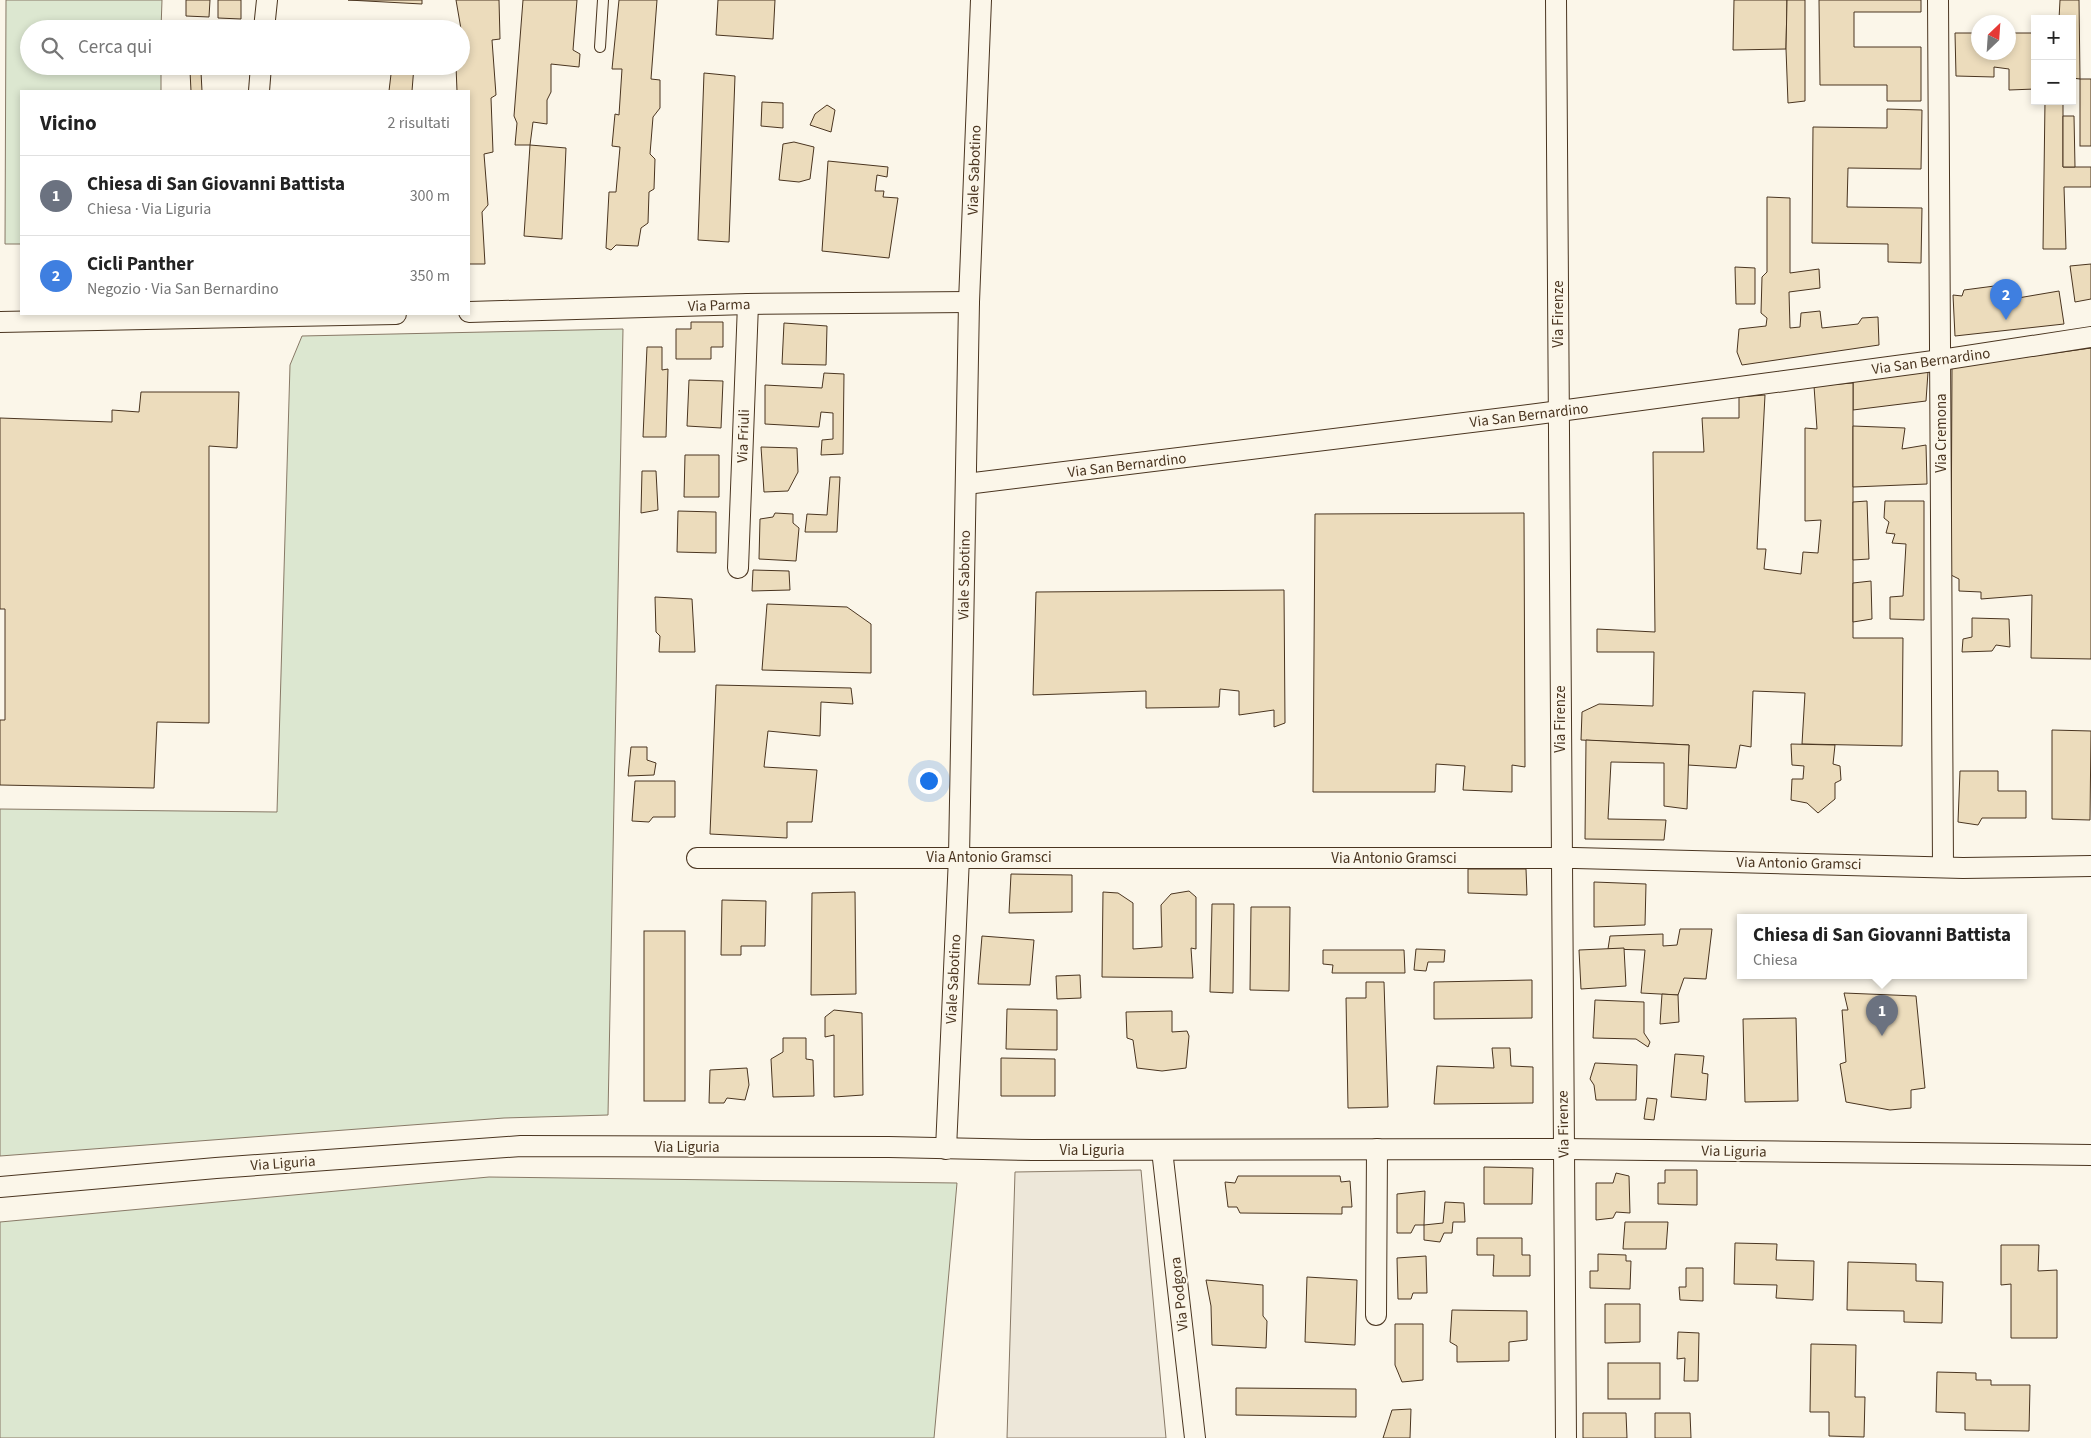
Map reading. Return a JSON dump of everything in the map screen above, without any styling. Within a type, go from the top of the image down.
[{"type":"street","points":[[265,20],[267,0]]},
{"type":"street","name":"Viale Sabotino","points":[[946,1149],[959,857],[969,302],[981,0]]},
{"type":"street","name":"Via Firenze","points":[[1556,0],[1566,1438]]},
{"type":"street","name":"Via Cremona","points":[[1938,0],[1943,866]]},
{"type":"street","points":[[259,90],[260,75]]},
{"type":"street","name":"Via Parma","points":[[470,312],[748,304],[969,302]]},
{"type":"street","name":"Via Friuli","points":[[738,568],[748,304]]},
{"type":"street","points":[[0,322],[318,315]]},
{"type":"street","name":"Via San Bernardino","points":[[966,484],[1558,411],[2091,338]]},
{"type":"street","name":"Via Antonio Gramsci","points":[[697,858],[1561,858],[1943,866],[2091,866]]},
{"type":"street","name":"Via Liguria","points":[[0,1187],[216,1168],[521,1146],[1162,1150],[1563,1149],[2091,1155]]},
{"type":"street","points":[[1376,1315],[1377,1149]]},
{"type":"street","name":"Via Podgora","points":[[1162,1150],[1195,1438]]},
{"type":"lane","points":[[600,47],[602,0]]},
{"type":"green space","points":[[6,0],[162,0],[161,20],[20,20],[20,75],[161,75],[161,90],[20,90],[20,244],[5,244]]},
{"type":"green space","points":[[623,329],[608,1115],[504,1118],[0,1156],[0,809],[277,812],[290,365],[302,336]]},
{"type":"green space","points":[[489,1177],[957,1183],[934,1438],[0,1438],[0,1222]]},
{"type":"shaded area","points":[[1141,1170],[1166,1438],[1007,1438],[1015,1172]]},
{"type":"building","points":[[186,0],[210,0],[209,17],[186,16]]},
{"type":"building","points":[[218,0],[241,0],[241,19],[218,18]]},
{"type":"building","points":[[348,0],[422,0],[422,4]]},
{"type":"building","points":[[456,0],[499,0],[500,39],[492,40],[496,95],[491,98],[493,152],[484,154],[488,205],[482,212],[485,264],[470,264],[470,90],[457,90],[456,75],[470,75],[470,20],[459,20]]},
{"type":"building","points":[[523,0],[577,0],[573,50],[580,54],[579,67],[551,64],[551,92],[547,100],[547,124],[533,122],[530,145],[515,145],[517,123],[514,116]]},
{"type":"building","points":[[619,0],[657,0],[651,79],[660,80],[660,108],[653,117],[650,154],[655,159],[654,189],[649,192],[648,223],[641,228],[638,246],[616,245],[611,250],[606,248],[609,192],[616,192],[620,147],[612,146],[615,114],[619,115],[622,69],[612,69]]},
{"type":"building","points":[[718,0],[775,0],[773,39],[716,35]]},
{"type":"building","points":[[1734,0],[1787,0],[1786,49],[1733,50]]},
{"type":"building","points":[[1787,0],[1805,0],[1805,101],[1788,103],[1786,49]]},
{"type":"building","points":[[1819,0],[1921,0],[1921,12],[1854,12],[1854,47],[1921,47],[1921,101],[1887,101],[1887,85],[1820,85]]},
{"type":"building","points":[[2060,0],[2079,0],[2080,79],[2076,78],[2076,15],[2059,15]]},
{"type":"building","points":[[1955,33],[1971,33],[1971,60],[2016,60],[2016,33],[2031,33],[2031,89],[2009,90],[2009,69],[1994,67],[1994,77],[1956,76]]},
{"type":"building","points":[[704,73],[735,76],[729,242],[698,240]]},
{"type":"building","points":[[190,75],[201,75],[202,90],[191,90]]},
{"type":"building","points":[[391,75],[413,75],[412,90],[389,90]]},
{"type":"building","points":[[2080,79],[2091,79],[2091,146],[2080,146]]},
{"type":"building","points":[[762,102],[783,103],[783,128],[761,126]]},
{"type":"building","points":[[827,105],[835,110],[831,132],[810,125],[815,114]]},
{"type":"building","points":[[2045,105],[2063,105],[2063,167],[2091,167],[2091,187],[2064,187],[2066,249],[2043,249]]},
{"type":"building","points":[[1887,109],[1922,110],[1921,169],[1848,168],[1847,207],[1922,208],[1921,263],[1888,262],[1888,244],[1812,243],[1813,127],[1887,128]]},
{"type":"building","points":[[2063,116],[2074,116],[2075,167],[2063,167]]},
{"type":"building","points":[[794,142],[814,147],[810,179],[799,182],[779,180],[783,144]]},
{"type":"building","points":[[530,145],[566,148],[562,239],[524,236]]},
{"type":"building","points":[[828,161],[888,167],[887,177],[877,175],[875,191],[884,191],[883,197],[898,198],[889,258],[822,251]]},
{"type":"building","points":[[1767,197],[1790,198],[1790,273],[1819,269],[1820,288],[1789,292],[1790,328],[1800,327],[1801,313],[1820,311],[1822,328],[1858,324],[1862,318],[1878,317],[1879,345],[1742,365],[1737,352],[1739,329],[1766,326],[1767,318],[1761,313],[1762,277],[1767,272]]},
{"type":"building","points":[[2091,264],[2091,299],[2075,302],[2070,266]]},
{"type":"building","points":[[1735,267],[1755,268],[1755,304],[1736,304]]},
{"type":"building","points":[[2002,285],[2004,291],[2018,289],[2018,298],[2059,291],[2064,324],[1955,336],[1953,295],[1962,296],[1964,290]]},
{"type":"building","points":[[691,322],[723,322],[723,347],[711,347],[711,359],[676,359],[676,329],[691,329]]},
{"type":"building","points":[[784,323],[827,326],[826,365],[782,364]]},
{"type":"building","points":[[647,347],[662,347],[662,370],[668,369],[666,437],[643,437]]},
{"type":"building","points":[[2091,348],[2091,659],[2031,658],[2032,595],[1981,599],[1981,592],[1959,591],[1959,579],[1951,575],[1952,367]]},
{"type":"building","points":[[1928,372],[1926,401],[1853,410],[1853,378]]},
{"type":"building","points":[[824,373],[844,374],[843,454],[821,455],[822,440],[833,439],[833,413],[821,412],[819,427],[765,424],[765,385],[822,388]]},
{"type":"building","points":[[689,380],[723,381],[721,428],[687,426]]},
{"type":"building","points":[[1853,383],[1853,638],[1903,638],[1902,746],[1802,744],[1805,693],[1753,691],[1751,747],[1740,745],[1736,768],[1688,765],[1689,745],[1581,740],[1582,712],[1599,704],[1653,706],[1654,652],[1597,652],[1597,629],[1655,632],[1653,452],[1704,452],[1702,418],[1739,418],[1739,397],[1765,395],[1757,549],[1766,549],[1764,569],[1801,574],[1803,552],[1818,553],[1821,520],[1805,521],[1805,428],[1817,429],[1814,386]]},
{"type":"building","points":[[141,392],[239,392],[237,448],[209,446],[209,723],[157,722],[154,788],[0,785],[0,720],[5,720],[5,609],[0,609],[0,418],[112,422],[112,410],[139,412]]},
{"type":"building","points":[[1853,426],[1905,428],[1902,449],[1926,445],[1927,484],[1853,487]]},
{"type":"building","points":[[761,447],[797,448],[798,472],[788,491],[764,492]]},
{"type":"building","points":[[685,455],[719,455],[719,497],[684,497]]},
{"type":"building","points":[[642,471],[656,471],[658,510],[641,513]]},
{"type":"building","points":[[830,477],[840,477],[837,532],[805,532],[807,514],[827,515]]},
{"type":"building","points":[[1867,501],[1869,559],[1853,560],[1853,502]]},
{"type":"building","points":[[1885,501],[1924,501],[1924,620],[1890,619],[1890,597],[1903,596],[1906,544],[1892,543],[1895,534],[1886,533],[1889,522],[1884,518]]},
{"type":"building","points":[[678,511],[716,512],[716,553],[677,552]]},
{"type":"building","points":[[775,513],[793,514],[793,523],[799,528],[796,561],[759,559],[760,519],[773,517]]},
{"type":"building","points":[[1524,513],[1525,767],[1512,765],[1512,792],[1463,790],[1465,766],[1436,764],[1435,792],[1313,792],[1315,514]]},
{"type":"building","points":[[753,570],[789,571],[790,590],[752,591]]},
{"type":"building","points":[[1871,581],[1872,619],[1853,622],[1853,583]]},
{"type":"building","points":[[1284,590],[1285,723],[1274,727],[1274,710],[1239,715],[1239,691],[1220,689],[1219,707],[1146,708],[1146,691],[1033,695],[1036,592]]},
{"type":"building","points":[[655,597],[692,599],[695,652],[659,652],[660,636],[656,632]]},
{"type":"building","points":[[767,604],[847,607],[871,624],[871,673],[762,670]]},
{"type":"building","points":[[1972,618],[2009,619],[2010,647],[1996,645],[1992,651],[1962,652],[1963,639],[1972,637]]},
{"type":"building","points":[[716,685],[851,688],[853,704],[821,702],[820,736],[768,731],[764,767],[817,770],[812,822],[787,822],[787,838],[710,834]]},
{"type":"building","points":[[2052,730],[2091,731],[2090,820],[2052,819]]},
{"type":"building","points":[[1586,740],[1689,745],[1687,809],[1664,806],[1664,763],[1611,762],[1608,819],[1666,820],[1664,840],[1585,839]]},
{"type":"building","points":[[1791,744],[1835,745],[1833,764],[1840,766],[1841,780],[1835,783],[1835,799],[1818,813],[1807,803],[1791,800],[1792,779],[1803,779],[1804,766],[1792,765]]},
{"type":"building","points":[[631,747],[647,747],[647,760],[656,763],[654,775],[628,776]]},
{"type":"building","points":[[1960,771],[1998,771],[1998,791],[2026,791],[2026,818],[1982,818],[1978,825],[1958,822]]},
{"type":"building","points":[[635,781],[675,781],[675,817],[653,817],[649,822],[632,821]]},
{"type":"building","points":[[1468,869],[1526,869],[1527,895],[1468,893]]},
{"type":"building","points":[[1011,874],[1072,875],[1072,912],[1009,913]]},
{"type":"building","points":[[1594,882],[1646,884],[1645,925],[1594,927]]},
{"type":"building","points":[[1189,891],[1196,897],[1196,949],[1191,948],[1193,978],[1102,977],[1103,892],[1118,893],[1133,903],[1133,949],[1162,947],[1161,905],[1171,894]]},
{"type":"building","points":[[855,892],[856,994],[811,995],[812,893]]},
{"type":"building","points":[[722,900],[766,901],[765,946],[741,946],[741,955],[721,955]]},
{"type":"building","points":[[1212,904],[1234,904],[1233,993],[1210,992]]},
{"type":"building","points":[[1251,907],[1290,907],[1289,991],[1250,990]]},
{"type":"building","points":[[1680,929],[1712,929],[1706,979],[1684,978],[1678,995],[1641,993],[1645,950],[1608,949],[1610,936],[1663,934],[1663,946],[1677,945]]},
{"type":"building","points":[[644,931],[685,931],[685,1101],[644,1101]]},
{"type":"building","points":[[982,936],[1034,940],[1030,985],[978,984]]},
{"type":"building","points":[[1624,948],[1626,986],[1581,989],[1579,950]]},
{"type":"building","points":[[1416,949],[1445,950],[1444,962],[1428,962],[1426,971],[1414,970]]},
{"type":"building","points":[[1323,950],[1404,950],[1405,973],[1332,973],[1333,965],[1323,964]]},
{"type":"building","points":[[1080,975],[1081,998],[1057,999],[1056,976]]},
{"type":"building","points":[[1532,980],[1532,1018],[1434,1019],[1434,982]]},
{"type":"building","points":[[1366,982],[1384,982],[1388,1107],[1348,1108],[1346,998],[1366,998]]},
{"type":"building","points":[[1844,993],[1916,996],[1925,1088],[1911,1090],[1911,1108],[1890,1110],[1846,1102],[1840,1064],[1846,1062],[1842,1010],[1848,1010]]},
{"type":"building","points":[[1662,994],[1678,995],[1679,1022],[1660,1024]]},
{"type":"building","points":[[1595,1000],[1644,1002],[1644,1033],[1650,1042],[1648,1047],[1636,1039],[1593,1038]]},
{"type":"building","points":[[1007,1009],[1057,1010],[1057,1050],[1006,1049]]},
{"type":"building","points":[[834,1010],[862,1013],[863,1095],[834,1097],[834,1035],[825,1037],[825,1017]]},
{"type":"building","points":[[1172,1011],[1172,1032],[1187,1031],[1189,1036],[1186,1068],[1162,1071],[1137,1068],[1133,1040],[1127,1038],[1126,1012]]},
{"type":"building","points":[[1796,1018],[1798,1101],[1745,1102],[1743,1019]]},
{"type":"building","points":[[783,1038],[806,1038],[806,1059],[813,1060],[814,1096],[773,1097],[771,1059],[783,1052]]},
{"type":"building","points":[[1492,1048],[1510,1048],[1511,1066],[1533,1067],[1533,1103],[1434,1104],[1437,1066],[1494,1068]]},
{"type":"building","points":[[1675,1054],[1704,1056],[1702,1073],[1708,1074],[1706,1100],[1671,1097]]},
{"type":"building","points":[[1001,1058],[1055,1059],[1055,1096],[1001,1096]]},
{"type":"building","points":[[1595,1063],[1637,1065],[1636,1100],[1596,1100],[1594,1085],[1590,1079]]},
{"type":"building","points":[[747,1068],[749,1085],[745,1100],[727,1098],[724,1103],[709,1103],[710,1070]]},
{"type":"building","points":[[1647,1098],[1657,1099],[1654,1120],[1644,1119]]},
{"type":"building","points":[[1484,1167],[1533,1168],[1532,1204],[1484,1204]]},
{"type":"building","points":[[1665,1170],[1697,1170],[1697,1205],[1658,1204],[1658,1183],[1665,1183]]},
{"type":"building","points":[[1616,1173],[1629,1176],[1630,1213],[1616,1212],[1613,1218],[1596,1220],[1596,1183],[1613,1183]]},
{"type":"building","points":[[1238,1176],[1340,1176],[1341,1182],[1350,1181],[1352,1207],[1342,1207],[1342,1214],[1240,1213],[1237,1207],[1228,1207],[1225,1182],[1235,1183]]},
{"type":"building","points":[[1425,1191],[1424,1225],[1415,1225],[1411,1233],[1397,1233],[1397,1194]]},
{"type":"building","points":[[1445,1202],[1464,1203],[1465,1222],[1453,1222],[1452,1233],[1444,1233],[1440,1242],[1424,1240],[1424,1225],[1443,1223]]},
{"type":"building","points":[[1625,1222],[1668,1222],[1666,1249],[1623,1249]]},
{"type":"building","points":[[1477,1238],[1522,1238],[1522,1255],[1530,1255],[1530,1276],[1493,1276],[1494,1255],[1477,1255]]},
{"type":"building","points":[[1735,1243],[1777,1244],[1776,1260],[1814,1261],[1813,1300],[1776,1298],[1777,1285],[1734,1284]]},
{"type":"building","points":[[2001,1245],[2039,1245],[2038,1271],[2057,1270],[2057,1338],[2011,1338],[2011,1284],[2001,1285]]},
{"type":"building","points":[[1598,1254],[1626,1255],[1626,1261],[1631,1261],[1630,1289],[1590,1288],[1590,1271],[1598,1271]]},
{"type":"building","points":[[1426,1256],[1427,1293],[1413,1293],[1411,1299],[1398,1299],[1397,1258]]},
{"type":"building","points":[[1848,1262],[1916,1264],[1916,1281],[1943,1282],[1942,1323],[1904,1322],[1904,1311],[1847,1310]]},
{"type":"building","points":[[1686,1268],[1703,1268],[1703,1301],[1680,1300],[1679,1287],[1686,1287]]},
{"type":"building","points":[[1307,1277],[1357,1280],[1355,1345],[1305,1342]]},
{"type":"building","points":[[1206,1280],[1263,1285],[1263,1316],[1267,1321],[1266,1348],[1212,1345],[1211,1306]]},
{"type":"building","points":[[1605,1304],[1640,1304],[1640,1342],[1605,1343]]},
{"type":"building","points":[[1452,1310],[1527,1311],[1527,1340],[1509,1342],[1509,1361],[1457,1362],[1457,1346],[1450,1342]]},
{"type":"building","points":[[1395,1324],[1423,1324],[1423,1380],[1402,1382],[1395,1365]]},
{"type":"building","points":[[1678,1332],[1699,1333],[1698,1381],[1684,1381],[1685,1358],[1677,1359]]},
{"type":"building","points":[[1811,1344],[1856,1345],[1855,1397],[1865,1397],[1864,1437],[1829,1436],[1829,1412],[1810,1412]]},
{"type":"building","points":[[1608,1363],[1660,1363],[1660,1399],[1608,1399]]},
{"type":"building","points":[[1937,1372],[1976,1373],[1976,1380],[1991,1380],[1991,1385],[2030,1385],[2029,1431],[1965,1430],[1965,1413],[1936,1412]]},
{"type":"building","points":[[1236,1388],[1356,1389],[1356,1417],[1236,1415]]},
{"type":"building","points":[[1411,1409],[1410,1438],[1383,1438],[1392,1410]]},
{"type":"building","points":[[1583,1413],[1626,1413],[1627,1438],[1583,1438]]},
{"type":"building","points":[[1655,1413],[1690,1413],[1691,1438],[1655,1438]]},
{"type":"place","name":"Cicli Panther","points":[[2006,320]]},
{"type":"place","name":"Chiesa di San Giovanni Battista","points":[[1882,1036]]}]
